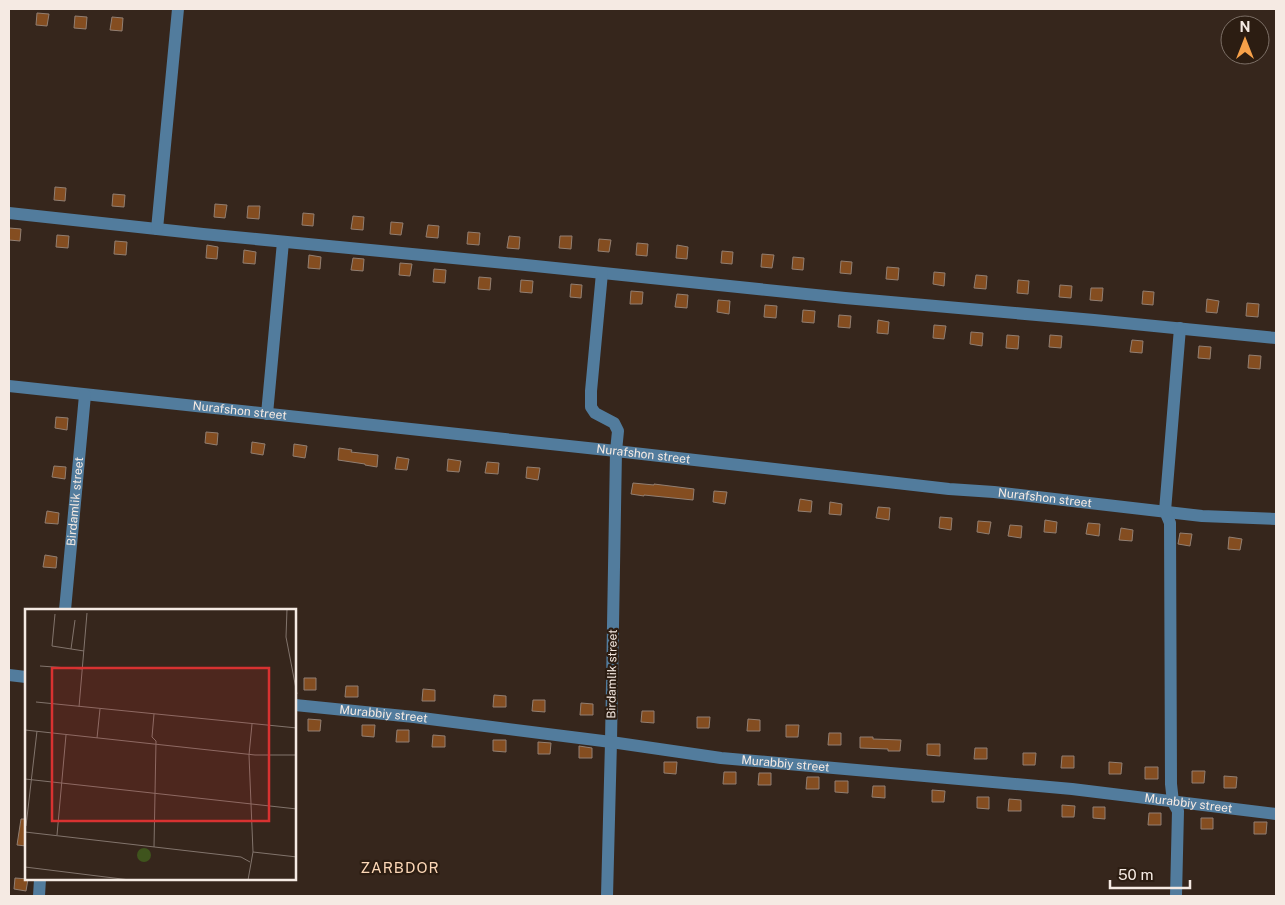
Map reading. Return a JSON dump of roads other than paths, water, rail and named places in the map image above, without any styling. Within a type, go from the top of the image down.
[{"type":"street","points":[[157,229],[178,9]]},
{"type":"street","points":[[9,212],[283,242],[845,298],[1276,338]]},
{"type":"street","points":[[267,414],[283,242]]},
{"type":"street","name":"Birdamlik street","points":[[602,273],[591,407],[595,413],[614,423],[618,431],[616,451],[607,896]]},
{"type":"street","points":[[1176,896],[1178,811],[1173,802],[1171,784],[1170,524],[1165,511],[1180,328]]},
{"type":"street","name":"Nurafshon street","points":[[9,386],[1202,516],[1276,519]]},
{"type":"street","name":"Birdamlik street","points":[[65,609],[86,395]]},
{"type":"street","points":[[9,675],[25,677]]},
{"type":"street","name":"Murabbiy street","points":[[296,705],[414,717],[721,758],[1072,789],[1276,814]]},
{"type":"street","points":[[39,896],[40,880]]},
{"type":"district","name":"ZARBDOR","points":[[400,868]]}]
